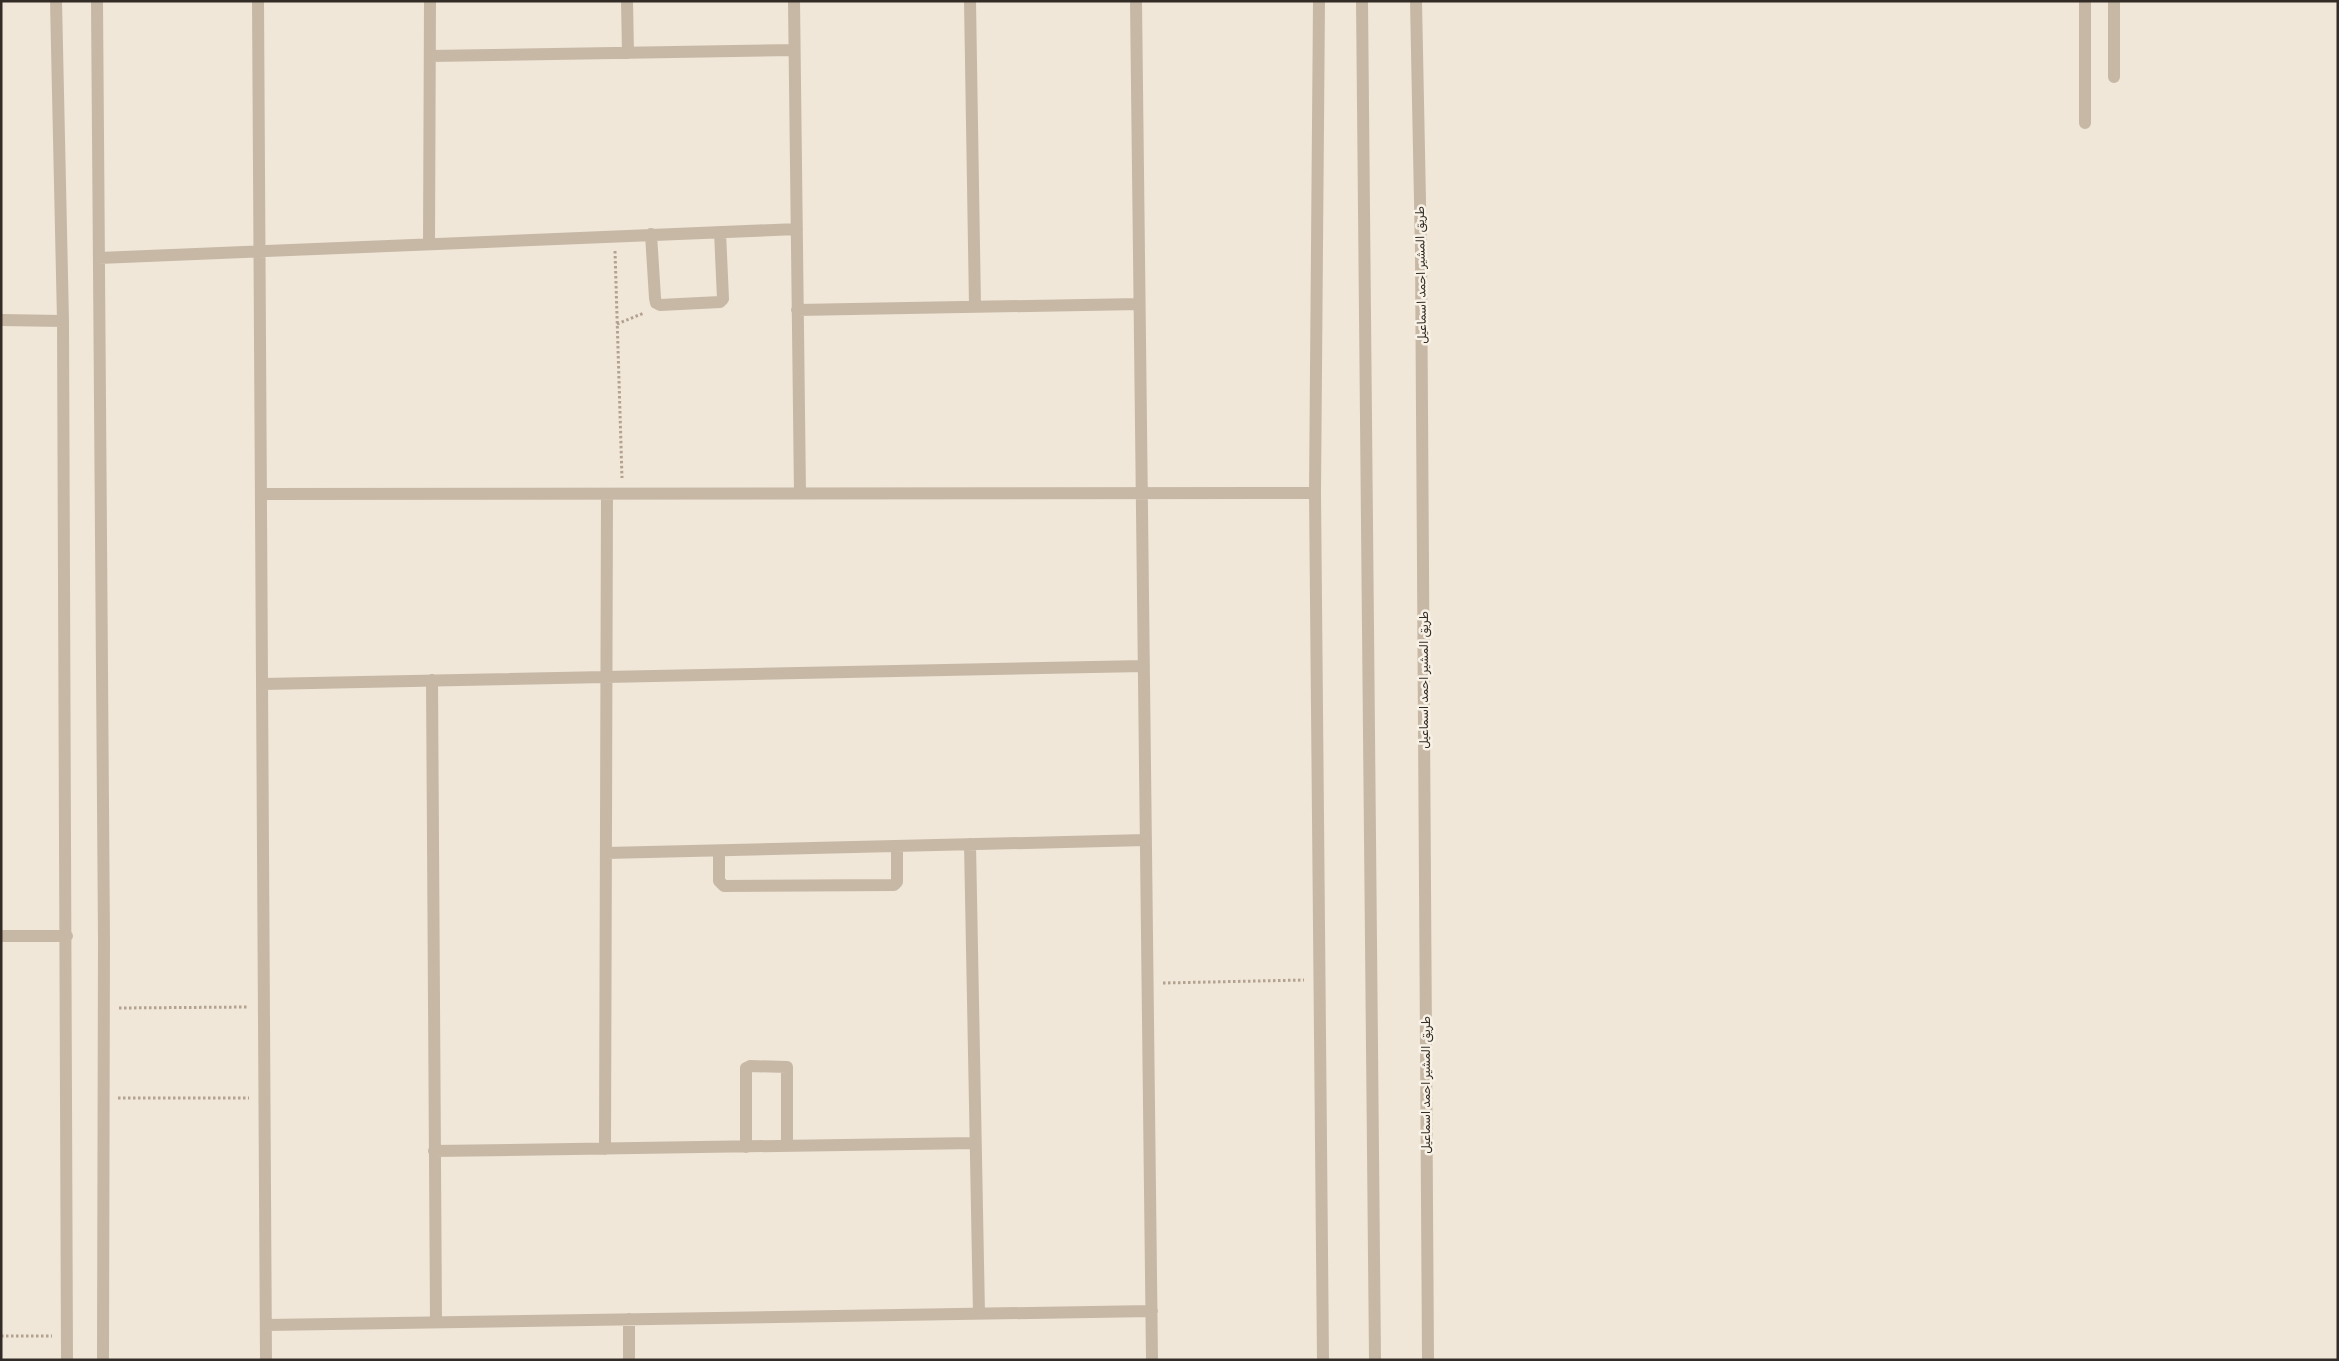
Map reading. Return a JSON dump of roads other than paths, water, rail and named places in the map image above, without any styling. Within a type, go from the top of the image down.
[{"type":"street","points":[[56,1],[63,321],[67,936],[67,1360]]},
{"type":"street","points":[[97,1],[103,1008],[103,1360]]},
{"type":"street","points":[[258,1],[266,1360]]},
{"type":"street","points":[[429,243],[430,1]]},
{"type":"street","points":[[626,1],[628,53]]},
{"type":"street","points":[[794,1],[800,493]]},
{"type":"street","points":[[970,1],[975,307]]},
{"type":"street","points":[[1136,1],[1152,1360]]},
{"type":"street","points":[[1319,1],[1315,493],[1323,1360]]},
{"type":"street","points":[[1362,1],[1375,1360]]},
{"type":"street","name":"طريق المشير احمد اسماعيل","points":[[1416,1],[1421,260],[1428,1360]]},
{"type":"street","points":[[2084,1],[2085,123]]},
{"type":"street","points":[[2114,1],[2114,77]]},
{"type":"street","points":[[430,56],[794,50]]},
{"type":"street","points":[[99,258],[797,228]]},
{"type":"street","points":[[651,234],[656,303],[660,305],[720,302],[723,299],[720,232]]},
{"type":"street","points":[[797,310],[1139,304]]},
{"type":"street","points":[[1,320],[63,321]]},
{"type":"street","points":[[262,494],[1315,493]]},
{"type":"street","points":[[604,1149],[607,494]]},
{"type":"street","points":[[263,684],[1144,666]]},
{"type":"street","points":[[432,680],[436,1322]]},
{"type":"street","points":[[606,854],[1146,840]]},
{"type":"street","points":[[970,844],[978,1314]]},
{"type":"street","points":[[718,851],[719,881],[724,886],[894,885],[897,882],[897,846]]},
{"type":"street","points":[[1,936],[67,936]]},
{"type":"street","points":[[746,1147],[746,1068],[750,1066],[787,1067],[787,1146]]},
{"type":"street","points":[[434,1151],[975,1144]]},
{"type":"street","points":[[266,1325],[1152,1311]]},
{"type":"street","points":[[629,1319],[629,1360]]}]
